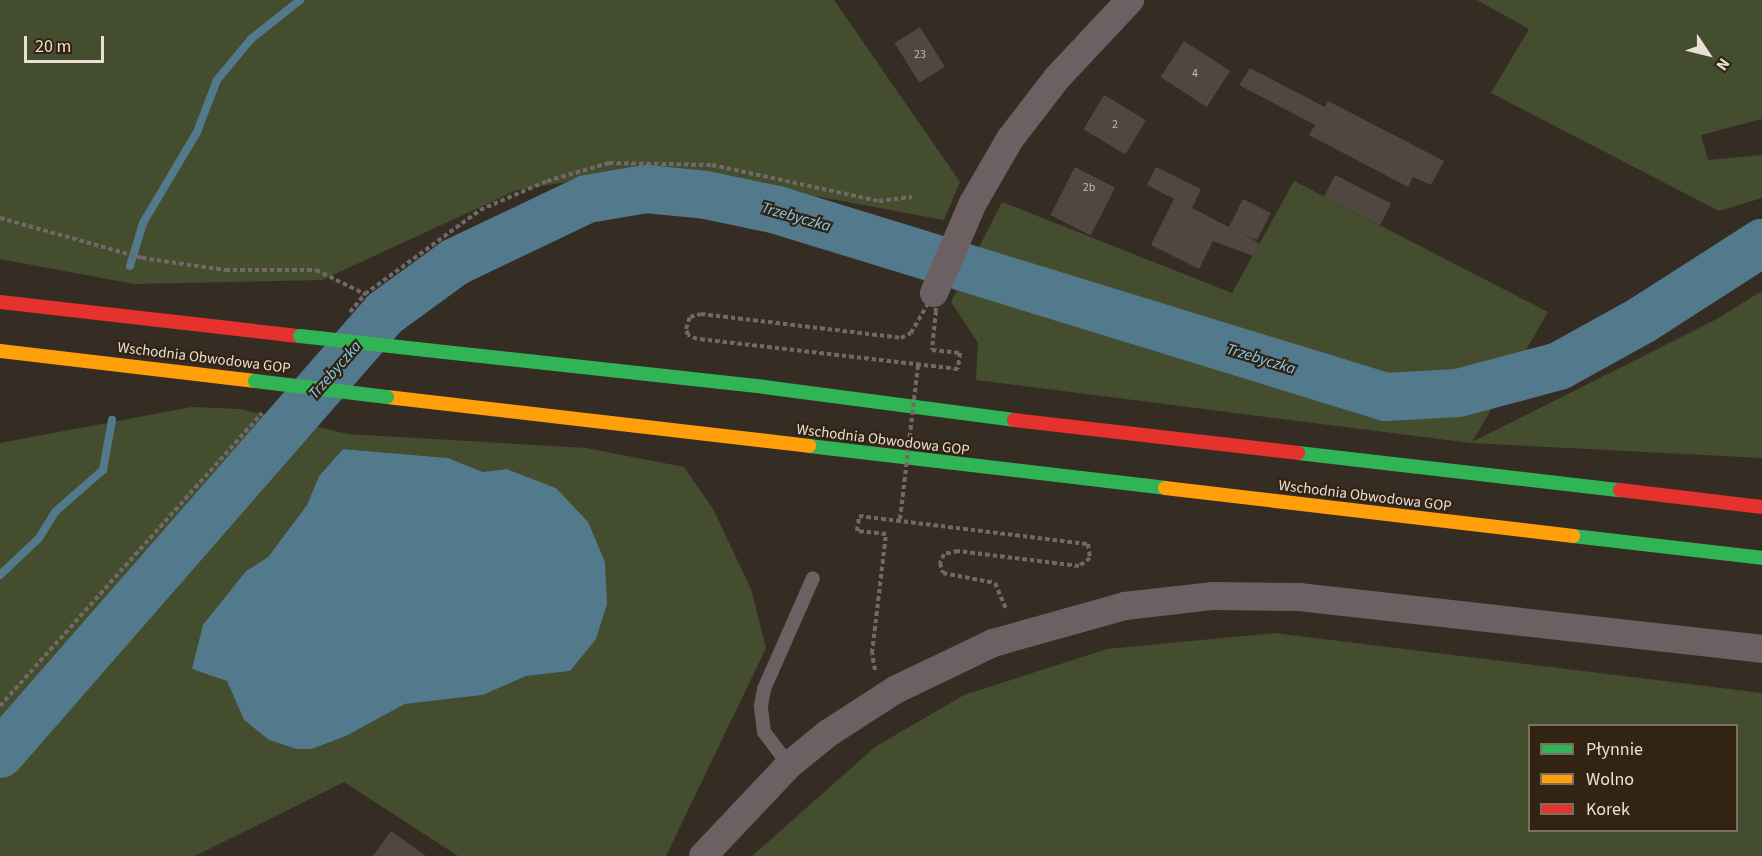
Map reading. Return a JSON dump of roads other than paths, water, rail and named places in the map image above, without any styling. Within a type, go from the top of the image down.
[{"type":"highway","points":[[0,302],[764,387],[909,408],[1762,507]]},
{"type":"highway","name":"Wschodnia Obwodowa GOP","points":[[0,351],[1762,558]]},
{"type":"street","points":[[934,293],[960,232],[1010,139],[1032,108],[1130,0]]},
{"type":"street","points":[[703,856],[789,765],[874,703],[944,664],[1039,627],[1154,601],[1224,596],[1299,597],[1762,649]]},
{"type":"lane","points":[[789,765],[764,732],[761,706],[764,689],[813,578]]},
{"type":"water","points":[[343,449],[448,458],[483,472],[507,469],[556,488],[588,522],[605,562],[607,604],[596,639],[570,671],[526,676],[483,695],[405,704],[346,736],[312,749],[296,749],[269,740],[244,720],[227,681],[192,669],[203,625],[246,571],[268,557],[307,505],[319,476]]},
{"type":"waterway","points":[[130,266],[143,223],[197,132],[217,80],[251,39],[300,0]]},
{"type":"waterway","name":"Trzebyczka","points":[[0,754],[385,313],[455,262],[587,199],[646,189],[706,195],[777,210],[1386,397],[1458,393],[1559,366],[1642,320],[1762,243]]},
{"type":"waterway","points":[[0,575],[39,538],[55,512],[103,470],[112,420]]}]
